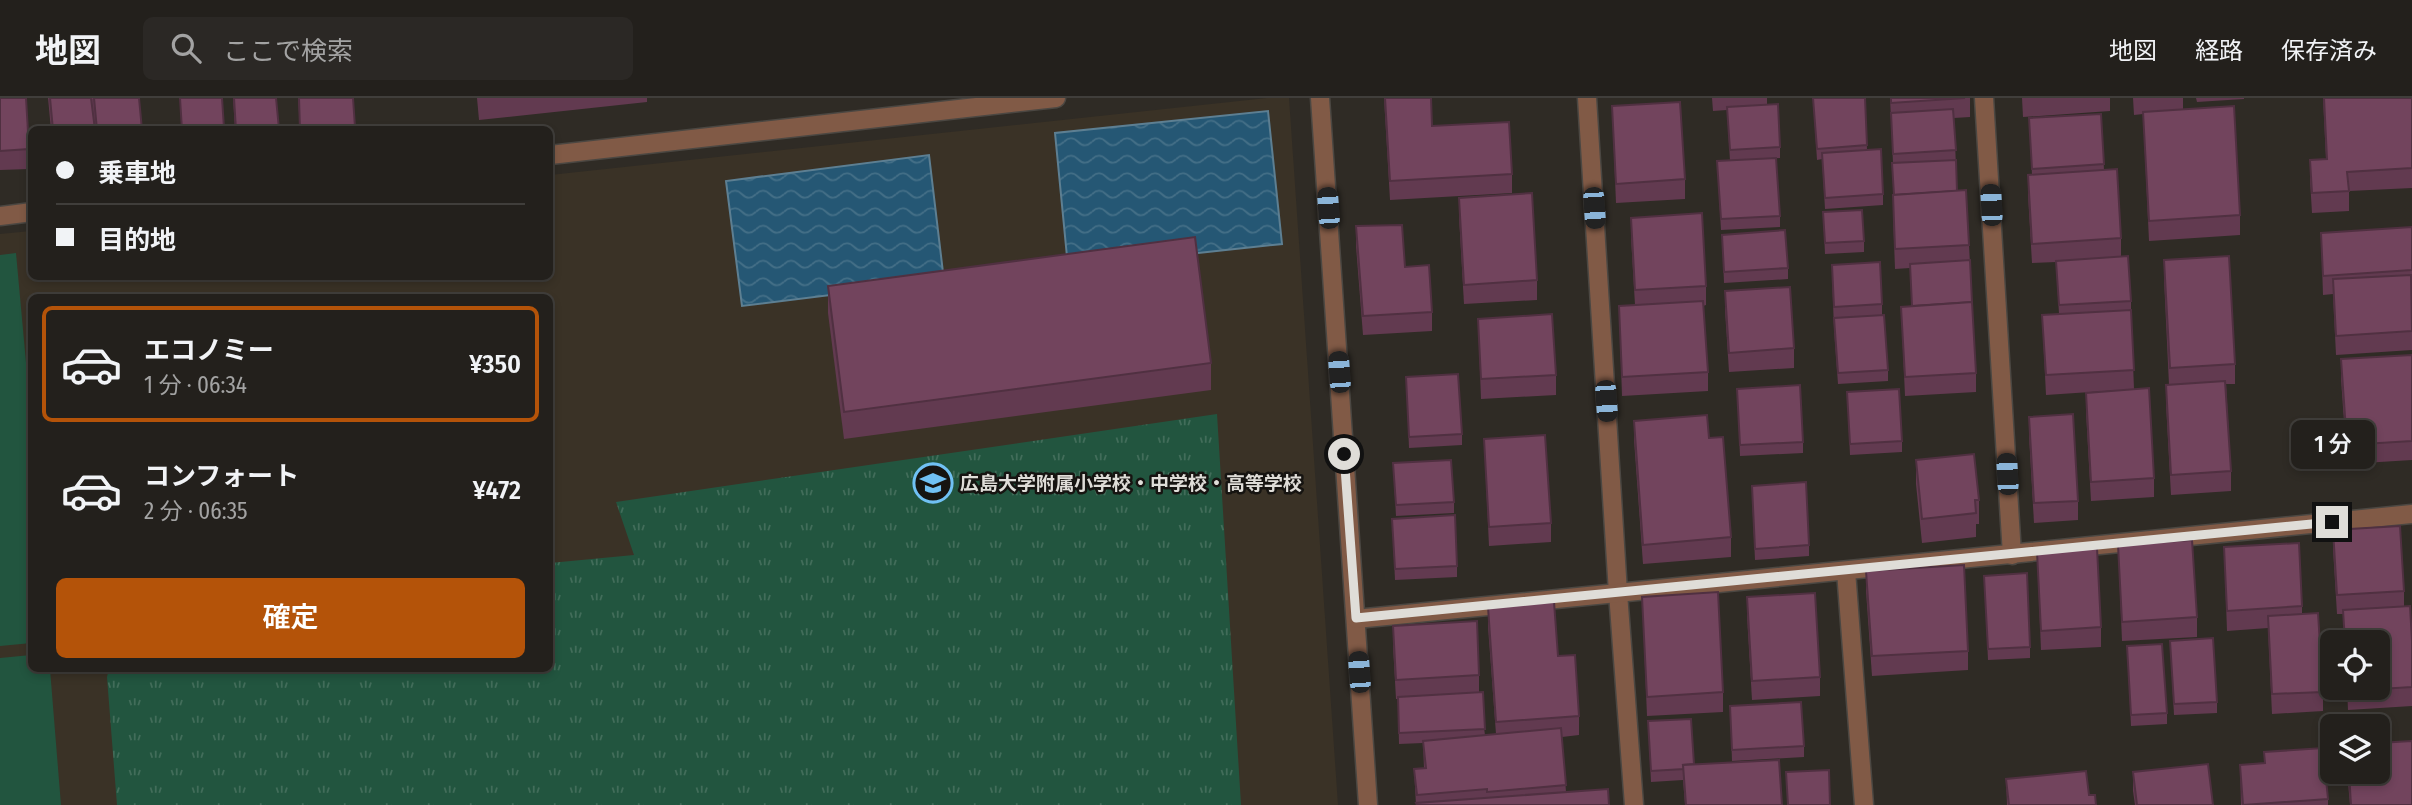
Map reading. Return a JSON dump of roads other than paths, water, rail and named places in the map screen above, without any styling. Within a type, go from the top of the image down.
[{"type":"street","points":[[553,155],[1056,98]]},
{"type":"street","points":[[1320,98],[1368,805]]},
{"type":"street","points":[[1587,98],[1634,805]]},
{"type":"street","points":[[1984,98],[2012,555]]},
{"type":"street","points":[[0,216],[28,212]]},
{"type":"street","points":[[1356,618],[2412,514]]},
{"type":"street","points":[[1846,571],[1864,805]]},
{"type":"water","points":[[1268,111],[1282,244],[1068,267],[1055,133]]},
{"type":"water","points":[[929,155],[944,281],[742,306],[726,181]]},
{"type":"place","name":"広島大学附属小学校・中学校・高等学校","points":[[933,483]]}]
